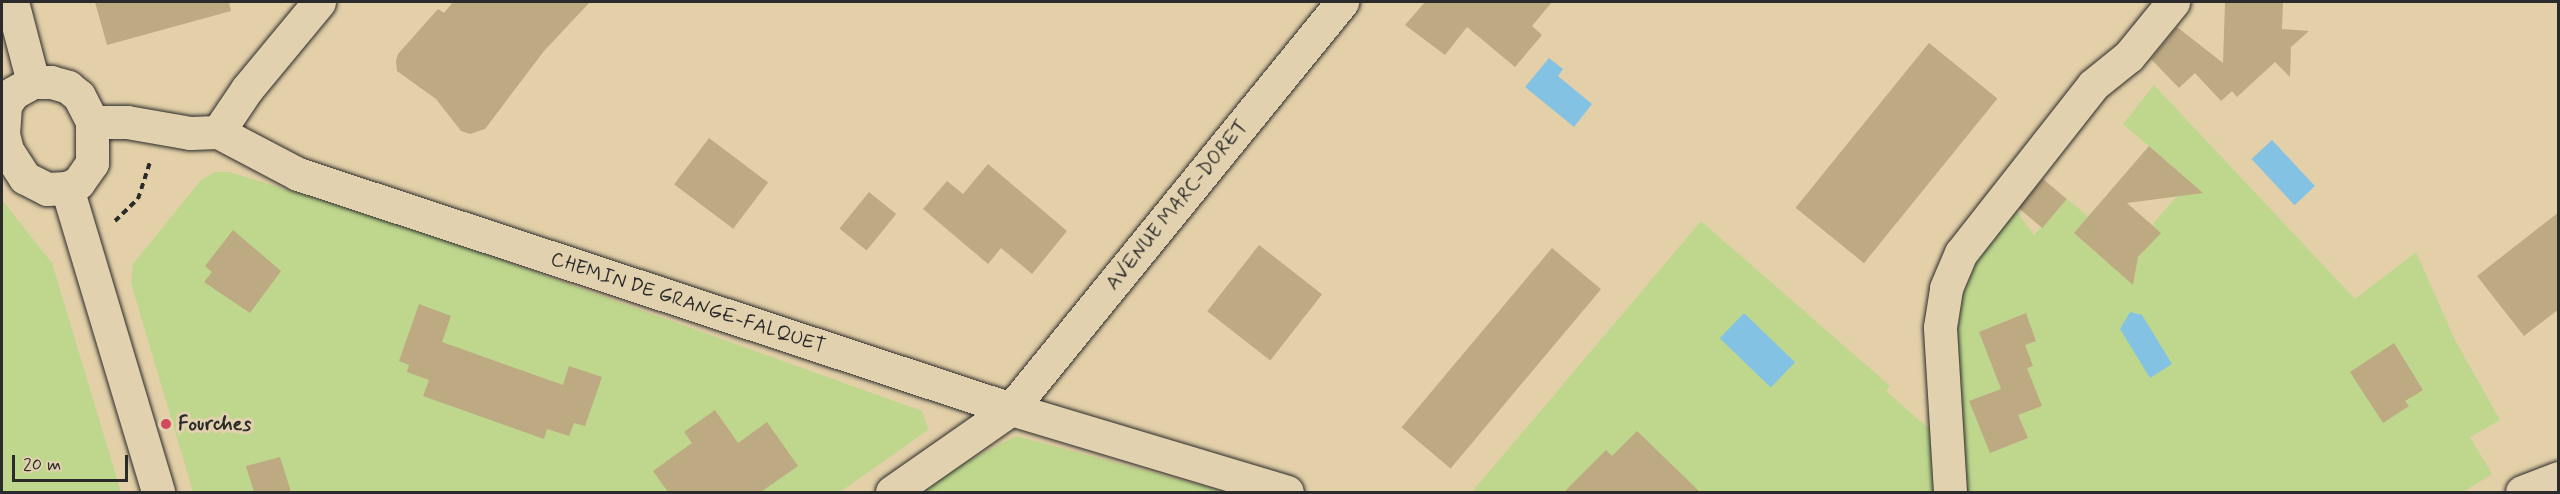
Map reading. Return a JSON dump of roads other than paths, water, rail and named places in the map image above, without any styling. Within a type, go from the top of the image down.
[{"type":"street","points":[[12,2],[33,82]]},
{"type":"street","points":[[218,132],[247,89],[318,2]]},
{"type":"street","name":"AVENUE MARC-DORET","points":[[892,492],[1011,410],[1342,2]]},
{"type":"street","points":[[1950,492],[1940,327],[1946,288],[1961,253],[2093,85],[2129,56],[2173,2]]},
{"type":"street","points":[[33,82],[51,82],[68,87],[79,96],[92,122],[92,163],[78,183],[67,189],[47,189],[25,178],[15,166],[2,134],[5,105],[13,93],[33,82]]},
{"type":"street","name":"CHEMIN DE GRANGE-FALQUET","points":[[92,122],[127,122],[190,133],[218,132],[298,174],[1011,410],[1287,492]]},
{"type":"street","points":[[67,189],[158,492]]},
{"type":"street","points":[[2522,492],[2559,478]]},
{"type":"water","points":[[1549,58],[1563,69],[1558,76],[1592,104],[1574,127],[1525,87]]},
{"type":"water","points":[[2272,140],[2315,186],[2294,205],[2252,159]]},
{"type":"water","points":[[2130,312],[2142,315],[2172,364],[2150,378],[2120,329]]},
{"type":"water","points":[[1744,313],[1795,362],[1771,387],[1720,338]]},
{"type":"place","name":"Fourches","points":[[166,424]]}]
